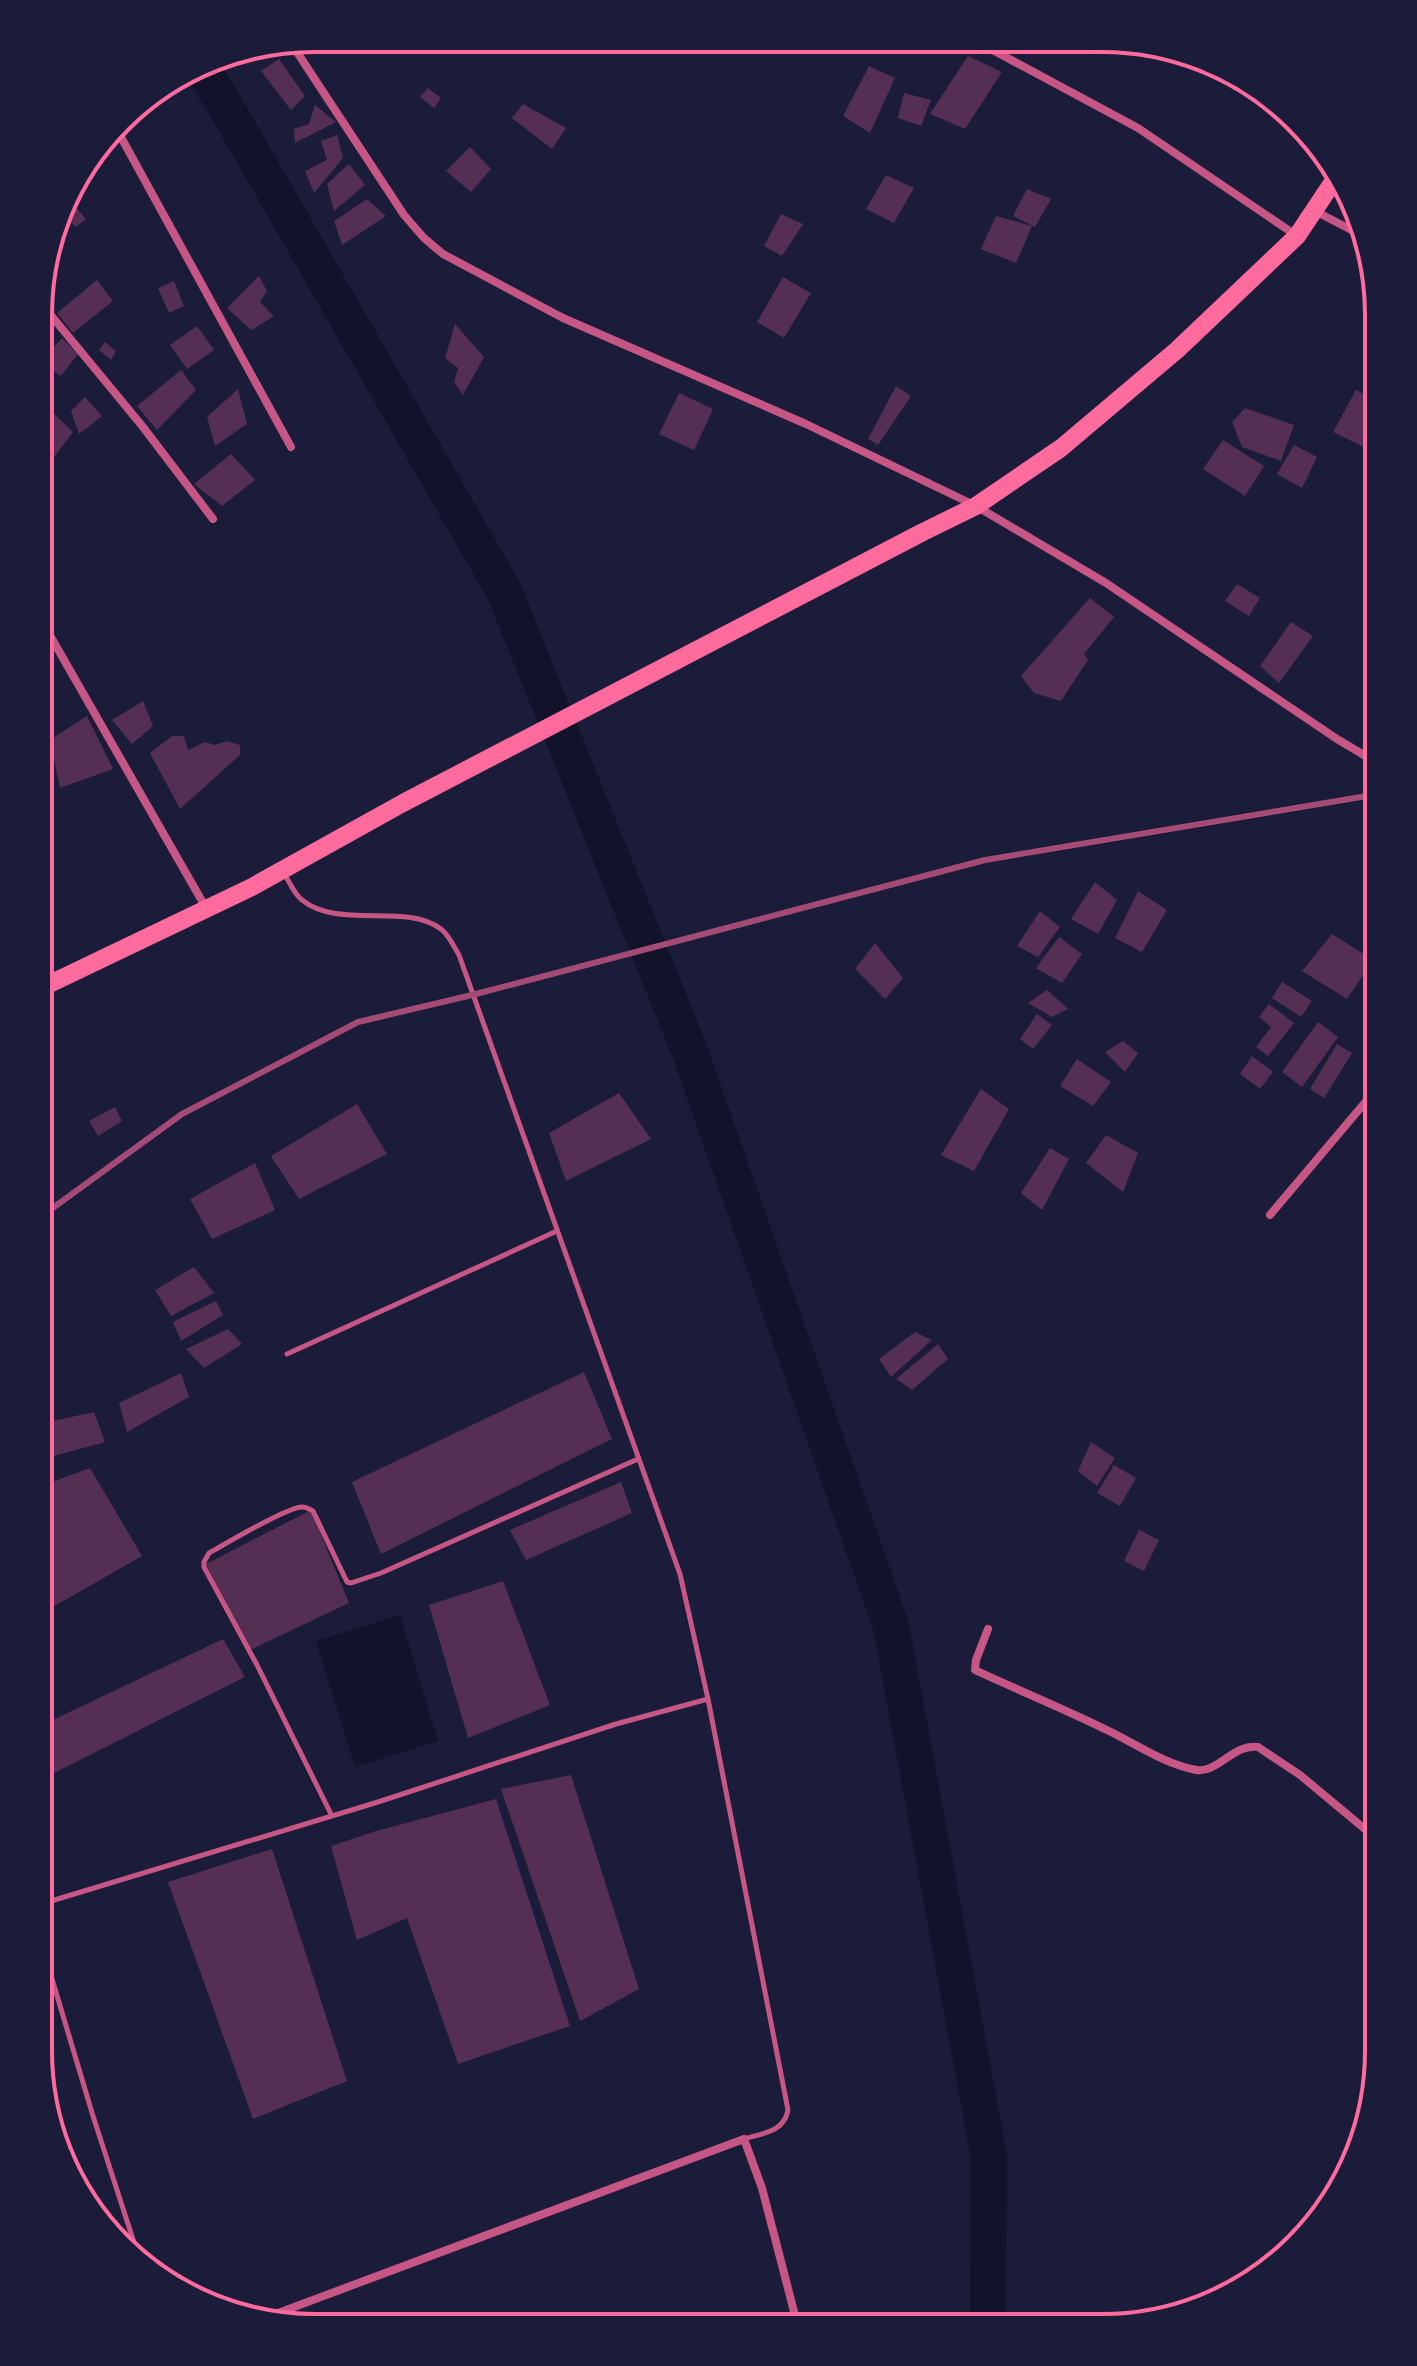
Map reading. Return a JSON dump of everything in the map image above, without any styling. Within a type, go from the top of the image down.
[{"type":"highway","points":[[52,983],[207,909],[403,803],[976,506],[1061,448],[1177,350],[1297,236],[1331,185]]},
{"type":"street","points":[[996,52],[1138,128],[1297,236]]},
{"type":"street","points":[[298,53],[404,215],[443,254],[563,318],[806,424],[976,506],[1106,583],[1365,756]]},
{"type":"street","points":[[120,138],[291,447]]},
{"type":"street","points":[[1315,210],[1350,229]]},
{"type":"street","points":[[52,317],[143,427],[213,519]]},
{"type":"street","points":[[52,639],[207,909]]},
{"type":"street","points":[[1270,1215],[1365,1103]]},
{"type":"street","points":[[988,1629],[975,1670],[1111,1732],[1159,1758],[1195,1770],[1210,1768],[1250,1745],[1258,1747],[1300,1775],[1364,1828]]},
{"type":"street","points":[[281,2312],[744,2139],[762,2188],[795,2314]]},
{"type":"lane","points":[[282,870],[300,899],[328,914],[429,921],[445,931],[459,955],[680,1574],[708,1699],[788,2110],[786,2120],[780,2127],[744,2139]]},
{"type":"lane","points":[[287,1354],[557,1231]]},
{"type":"lane","points":[[332,1816],[204,1567],[209,1553],[283,1513],[306,1507],[313,1511],[342,1573],[351,1583],[395,1567],[638,1459]]},
{"type":"lane","points":[[52,1901],[332,1816],[616,1724],[708,1699]]},
{"type":"lane","points":[[52,1979],[134,2241]]},
{"type":"shaded area","points":[[400,1615],[438,1741],[355,1767],[316,1641]]},
{"type":"building","points":[[968,56],[1002,72],[965,129],[930,114]]},
{"type":"building","points":[[279,59],[305,96],[291,110],[261,71]]},
{"type":"building","points":[[869,66],[895,78],[870,133],[843,116]]},
{"type":"building","points":[[428,88],[441,98],[434,108],[420,97]]},
{"type":"building","points":[[904,93],[931,100],[921,126],[898,118]]},
{"type":"building","points":[[523,104],[566,128],[552,149],[512,118]]},
{"type":"building","points":[[315,105],[336,122],[295,143],[294,129],[309,124]]},
{"type":"building","points":[[337,135],[343,158],[314,193],[305,171],[327,160],[321,141]]},
{"type":"building","points":[[470,147],[491,169],[471,192],[446,171]]},
{"type":"building","points":[[349,164],[365,185],[334,211],[327,184]]},
{"type":"building","points":[[886,175],[914,188],[894,223],[866,209]]},
{"type":"building","points":[[1027,189],[1051,199],[1035,227],[1013,216]]},
{"type":"building","points":[[367,199],[386,216],[342,245],[334,221]]},
{"type":"building","points":[[75,207],[86,219],[76,227],[70,221]]},
{"type":"building","points":[[781,214],[803,224],[782,256],[764,246]]},
{"type":"building","points":[[996,216],[1032,226],[1016,263],[981,249]]},
{"type":"building","points":[[259,276],[267,291],[260,302],[274,316],[251,330],[227,308]]},
{"type":"building","points":[[783,277],[811,293],[784,338],[757,322]]},
{"type":"building","points":[[97,280],[113,301],[73,333],[57,313]]},
{"type":"building","points":[[174,281],[184,306],[169,313],[158,288]]},
{"type":"building","points":[[455,324],[484,357],[463,395],[454,382],[458,368],[445,358]]},
{"type":"building","points":[[197,326],[214,350],[187,369],[170,345]]},
{"type":"building","points":[[62,338],[78,354],[61,376],[52,370],[52,349]]},
{"type":"building","points":[[105,342],[116,351],[111,360],[99,350]]},
{"type":"building","points":[[181,370],[196,390],[157,430],[137,406]]},
{"type":"building","points":[[896,386],[911,396],[878,445],[868,439]]},
{"type":"building","points":[[238,389],[247,424],[215,446],[207,417]]},
{"type":"building","points":[[1356,390],[1365,395],[1365,448],[1333,432]]},
{"type":"building","points":[[679,393],[713,409],[694,450],[659,434]]},
{"type":"building","points":[[85,397],[102,416],[79,434],[71,411]]},
{"type":"building","points":[[1245,408],[1294,425],[1281,461],[1242,447],[1232,422]]},
{"type":"building","points":[[52,412],[73,432],[52,460]]},
{"type":"building","points":[[1223,440],[1264,466],[1245,496],[1203,469]]},
{"type":"building","points":[[1294,445],[1317,457],[1302,488],[1277,474]]},
{"type":"building","points":[[231,454],[255,480],[222,506],[194,484]]},
{"type":"building","points":[[1237,584],[1260,598],[1249,616],[1225,601]]},
{"type":"building","points":[[1090,598],[1114,617],[1084,654],[1088,660],[1061,701],[1034,693],[1021,676]]},
{"type":"building","points":[[1291,622],[1313,636],[1279,683],[1260,666]]},
{"type":"building","points":[[143,701],[153,726],[132,744],[112,720]]},
{"type":"building","points":[[87,716],[113,769],[60,788],[52,739]]},
{"type":"building","points":[[172,736],[184,736],[188,750],[205,742],[215,745],[227,741],[240,745],[240,755],[180,809],[150,753]]},
{"type":"building","points":[[1095,882],[1117,900],[1098,934],[1071,919]]},
{"type":"building","points":[[1138,891],[1167,910],[1142,952],[1115,938]]},
{"type":"building","points":[[1040,911],[1060,927],[1038,957],[1017,946]]},
{"type":"building","points":[[1332,934],[1365,955],[1365,973],[1347,999],[1302,971]]},
{"type":"building","points":[[1059,937],[1082,954],[1062,983],[1036,968]]},
{"type":"building","points":[[875,943],[903,978],[885,999],[855,969]]},
{"type":"building","points":[[1282,982],[1312,1001],[1301,1017],[1272,998]]},
{"type":"building","points":[[1047,990],[1068,1009],[1052,1017],[1028,1003]]},
{"type":"building","points":[[1269,1004],[1294,1023],[1268,1056],[1256,1047],[1271,1027],[1259,1017]]},
{"type":"building","points":[[1037,1014],[1052,1025],[1033,1049],[1020,1039]]},
{"type":"building","points":[[1318,1022],[1338,1037],[1302,1087],[1282,1072]]},
{"type":"building","points":[[1123,1041],[1138,1053],[1125,1072],[1105,1052]]},
{"type":"building","points":[[1337,1044],[1352,1053],[1324,1098],[1310,1089]]},
{"type":"building","points":[[1252,1056],[1273,1072],[1260,1089],[1240,1074]]},
{"type":"building","points":[[1077,1059],[1111,1082],[1093,1106],[1060,1086]]},
{"type":"building","points":[[981,1089],[1009,1109],[974,1171],[941,1155]]},
{"type":"building","points":[[619,1093],[651,1139],[566,1181],[549,1133]]},
{"type":"building","points":[[357,1104],[387,1154],[299,1199],[271,1156]]},
{"type":"building","points":[[115,1107],[122,1121],[98,1136],[89,1121]]},
{"type":"building","points":[[1106,1135],[1138,1153],[1123,1192],[1086,1163]]},
{"type":"building","points":[[1050,1148],[1069,1159],[1042,1210],[1021,1193]]},
{"type":"building","points":[[255,1163],[275,1210],[212,1239],[190,1199]]},
{"type":"building","points":[[194,1267],[214,1293],[171,1316],[155,1290]]},
{"type":"building","points":[[216,1301],[223,1315],[181,1341],[173,1322]]},
{"type":"building","points":[[228,1329],[242,1344],[204,1368],[186,1349]]},
{"type":"building","points":[[915,1332],[932,1340],[891,1377],[879,1359]]},
{"type":"building","points":[[938,1344],[948,1359],[912,1390],[896,1379]]},
{"type":"building","points":[[584,1372],[612,1439],[381,1554],[352,1482]]},
{"type":"building","points":[[181,1373],[189,1397],[127,1432],[119,1403]]},
{"type":"building","points":[[94,1412],[105,1442],[52,1456],[52,1421]]},
{"type":"building","points":[[1091,1442],[1115,1458],[1097,1486],[1078,1471]]},
{"type":"building","points":[[1114,1465],[1136,1478],[1120,1506],[1097,1493]]},
{"type":"building","points":[[90,1468],[142,1556],[52,1608],[52,1482]]},
{"type":"building","points":[[621,1482],[632,1513],[526,1560],[510,1530]]},
{"type":"building","points":[[311,1510],[349,1603],[250,1650],[206,1564]]},
{"type":"building","points":[[1139,1530],[1159,1540],[1144,1571],[1124,1561]]},
{"type":"building","points":[[503,1581],[550,1705],[468,1738],[429,1605]]},
{"type":"building","points":[[223,1639],[245,1677],[52,1774],[52,1720]]},
{"type":"building","points":[[571,1775],[639,1989],[580,2021],[501,1789]]},
{"type":"building","points":[[496,1799],[570,2026],[458,2064],[407,1918],[357,1940],[331,1846]]},
{"type":"building","points":[[272,1849],[347,2081],[253,2119],[168,1882]]},
{"type":"waterway","points":[[206,76],[504,591],[690,1052],[891,1626],[989,2157],[988,2314]]},
{"type":"railway","points":[[52,1209],[182,1114],[358,1022],[985,860],[1365,796]]}]
